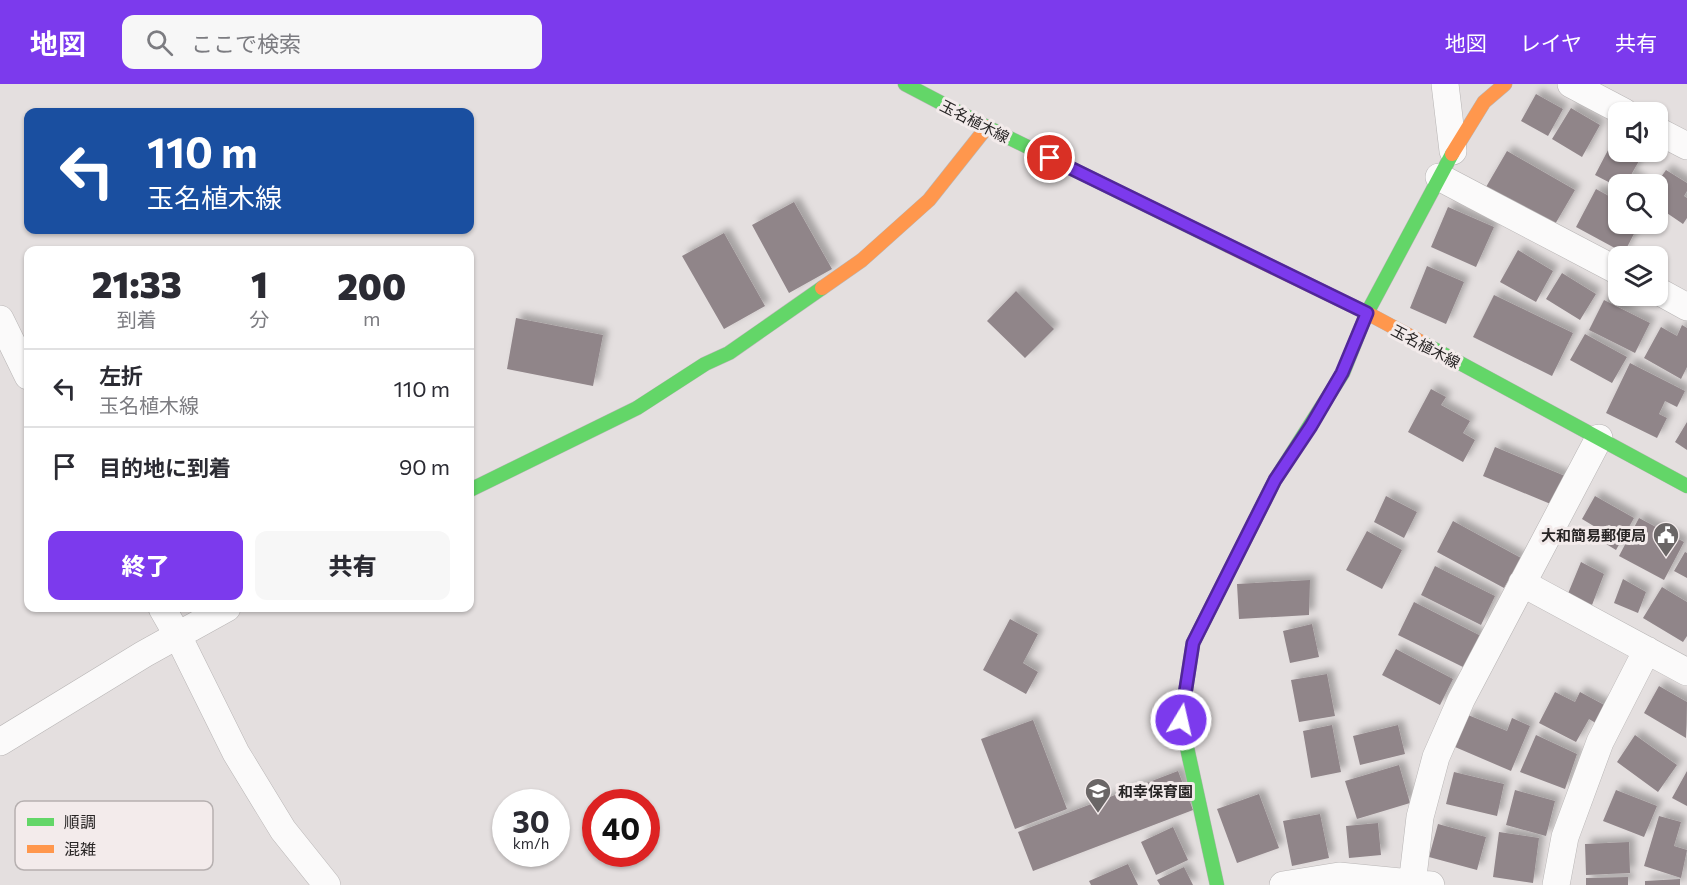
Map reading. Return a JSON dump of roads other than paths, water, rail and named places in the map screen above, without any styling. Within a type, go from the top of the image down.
[{"type":"street","name":"玉名植木線","points":[[904,84],[1367,313],[1687,486]]},
{"type":"street","points":[[1445,84],[1453,151]]},
{"type":"street","points":[[1217,885],[1181,720],[1193,643],[1275,480],[1311,426],[1342,373],[1367,313],[1453,151],[1484,102],[1505,84]]},
{"type":"street","points":[[1571,84],[1608,104]]},
{"type":"street","points":[[474,488],[637,408],[705,364],[729,353],[862,260],[929,201],[987,127]]},
{"type":"street","points":[[1668,136],[1687,146]]},
{"type":"street","points":[[1439,177],[1608,266]]},
{"type":"street","points":[[1668,297],[1687,307]]},
{"type":"street","points":[[0,319],[24,368]]},
{"type":"street","points":[[1283,885],[1340,876],[1419,885],[1420,817],[1436,757],[1461,700],[1599,438]]},
{"type":"street","points":[[1522,583],[1687,672]]},
{"type":"street","points":[[164,612],[236,753],[283,830],[327,885]]},
{"type":"street","points":[[0,742],[220,612]]},
{"type":"street","points":[[1556,885],[1565,837],[1600,742],[1647,650]]},
{"type":"place","name":"大和簡易郵便局","points":[[1666,558]]},
{"type":"place","name":"和幸保育園","points":[[1098,814]]}]
